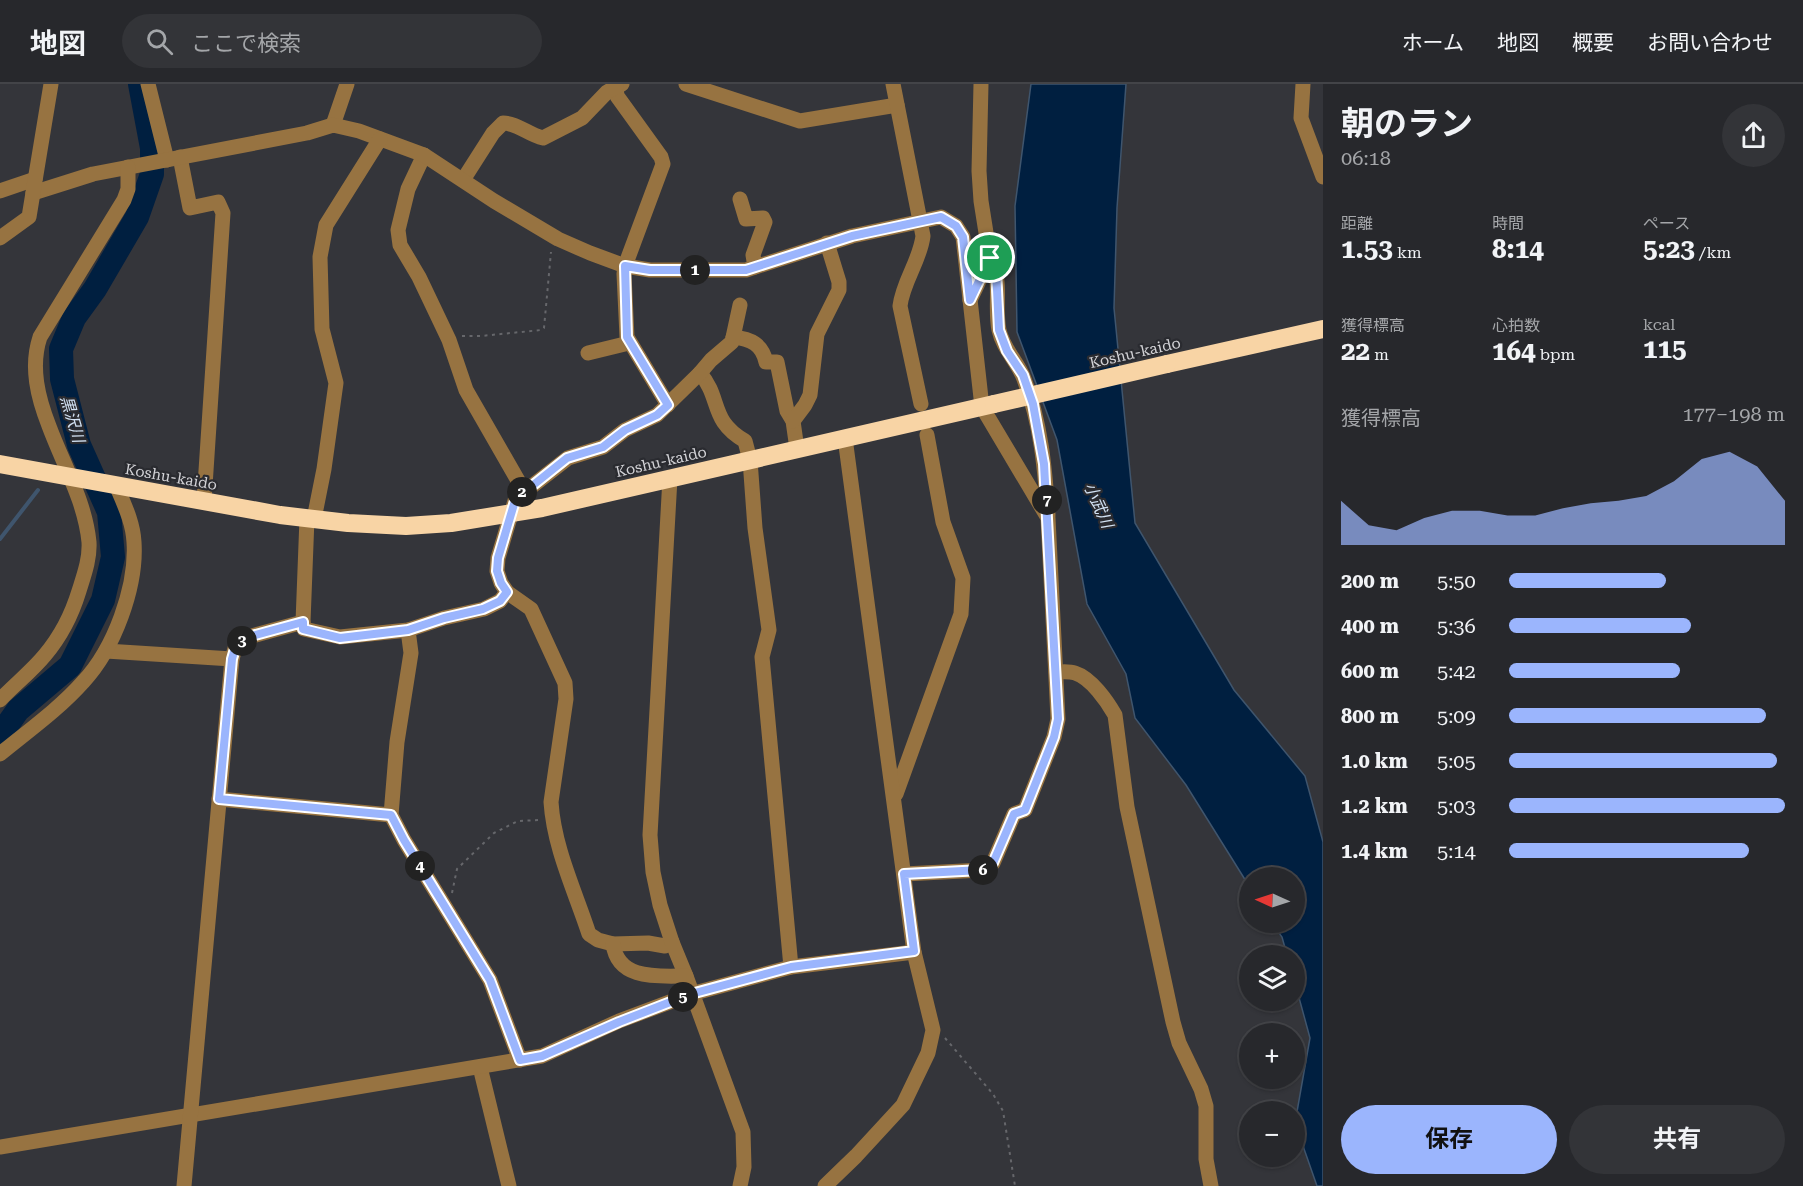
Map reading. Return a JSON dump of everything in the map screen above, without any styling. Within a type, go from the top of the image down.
[{"type":"highway","name":"Koshu-kaido","points":[[0,464],[311,519],[406,526],[451,523],[512,514],[1323,329]]},
{"type":"street","points":[[0,238],[28,217],[51,84]]},
{"type":"street","points":[[148,84],[168,160],[190,208],[218,202],[223,213],[204,501]]},
{"type":"street","points":[[333,125],[347,84]]},
{"type":"street","points":[[686,84],[800,120],[897,105]]},
{"type":"street","points":[[893,84],[923,236],[922,247],[901,294],[900,306],[921,404]]},
{"type":"street","points":[[904,874],[982,870],[993,863],[1014,814],[1025,810],[1054,737],[1058,719],[1044,464],[1033,404],[1023,375],[1007,351],[999,330],[996,269],[990,258],[981,201],[979,171],[981,84]]},
{"type":"street","points":[[1303,84],[1301,118],[1323,177]]},
{"type":"street","points":[[463,180],[493,133],[503,123],[510,123],[533,136],[543,138],[582,118],[607,92],[619,86]]},
{"type":"street","points":[[619,86],[617,96],[661,157],[663,164],[625,266],[626,331],[629,343],[668,405]]},
{"type":"street","points":[[0,191],[307,133],[333,125],[359,131],[424,155],[558,239],[590,254],[625,266],[650,270],[746,270],[827,243],[941,217],[956,226],[963,237],[970,300],[988,405],[1048,518]]},
{"type":"street","points":[[380,139],[333,212],[326,225],[322,243],[320,257],[322,329],[336,384],[324,469],[311,519],[303,629],[340,638],[408,630],[444,618],[483,609],[500,601],[507,592]]},
{"type":"street","points":[[424,155],[408,189],[398,230],[400,245],[419,277],[447,337],[466,390],[520,484],[498,558],[497,571],[507,592],[531,609],[565,683],[566,699],[550,802],[563,860],[589,934],[613,945],[648,943],[665,946],[672,942]]},
{"type":"street","points":[[0,700],[45,656],[63,629],[87,567],[89,543],[82,510],[40,404],[36,348],[45,328],[123,200],[128,189],[130,167]]},
{"type":"street","points":[[740,199],[746,219],[762,218],[765,222],[753,255],[755,267]]},
{"type":"street","points":[[793,421],[810,395],[817,334],[839,290],[839,282],[827,243]]},
{"type":"street","points":[[970,300],[990,258]]},
{"type":"street","points":[[517,494],[527,490],[567,458],[603,447],[625,430],[657,415],[732,342],[740,305]]},
{"type":"street","points":[[733,337],[759,346],[764,350],[766,362],[777,362],[786,411],[793,421],[797,449]]},
{"type":"street","points":[[588,353],[629,343]]},
{"type":"street","points":[[700,373],[708,382],[721,421],[732,434],[745,441],[750,460],[754,528],[769,630],[762,657],[791,967]]},
{"type":"street","points":[[894,797],[961,614],[963,578],[943,522],[927,435]]},
{"type":"street","points":[[825,1186],[903,1105],[928,1053],[933,1030],[914,951],[845,438]]},
{"type":"street","points":[[670,478],[650,835],[653,872],[660,905],[672,942],[744,1132],[744,1167],[740,1186]]},
{"type":"street","points":[[0,754],[84,681],[106,651],[131,583],[134,543],[130,520],[116,485]]},
{"type":"street","points":[[184,1186],[232,659],[236,645],[248,637],[303,622]]},
{"type":"street","points":[[408,630],[411,653],[397,742],[391,815],[490,980],[520,1060]]},
{"type":"street","points":[[106,651],[232,659]]},
{"type":"street","points":[[1056,672],[1072,672],[1080,675],[1107,702],[1115,715],[1127,807],[1173,1022],[1179,1043],[1201,1089],[1206,1106],[1206,1159],[1211,1186]]},
{"type":"street","points":[[219,799],[391,815]]},
{"type":"street","points":[[613,945],[614,955],[629,970],[646,976],[686,976]]},
{"type":"street","points":[[0,1147],[542,1056],[619,1022],[691,994],[791,967],[914,951]]},
{"type":"street","points":[[480,1067],[509,1186]]},
{"type":"path","points":[[447,337],[491,335],[544,328],[548,275],[552,251],[558,239]]},
{"type":"path","points":[[445,908],[451,902],[457,869],[494,832],[518,821],[552,819]]},
{"type":"path","points":[[933,1030],[943,1035],[993,1095],[1003,1111],[1015,1186]]},
{"type":"water","name":"小武川","points":[[1031,84],[1126,84],[1117,208],[1114,308],[1135,523],[1234,690],[1305,776],[1323,842],[1323,1186],[1317,1186],[1305,1152],[1305,1101],[1299,1101],[1301,1089],[1305,1089],[1305,1066],[1310,1038],[1303,1011],[1305,1011],[1305,945],[1284,945],[1279,933],[1305,933],[1305,867],[1239,867],[1239,870],[1186,785],[1135,718],[1126,674],[1087,604],[1057,440],[1017,332],[1015,206]]},
{"type":"waterway","name":"黒沢川","points":[[0,735],[18,710],[70,666],[103,600],[113,557],[109,512],[79,445],[62,379],[61,349],[74,318],[95,289],[137,217],[152,174],[152,148],[140,84]]},
{"type":"waterway","points":[[73,452],[79,445]]},
{"type":"waterway","points":[[0,539],[38,490]]},
{"type":"route","points":[[941,217],[956,226],[963,237],[970,300],[990,258],[996,269],[999,330],[1007,351],[1023,375],[1033,404],[1044,464],[1058,719],[1054,737],[1025,810],[1014,814],[993,863],[982,870],[904,874],[914,951],[791,967],[691,994],[619,1022],[542,1056],[520,1060],[490,980],[391,815],[219,799],[232,659],[236,645],[248,637],[303,622],[303,629],[340,638],[408,630],[425,623],[483,609],[500,601],[507,592],[497,571],[498,558],[517,494],[527,490],[567,458],[596,451],[625,430],[657,415],[668,405],[627,337],[625,266],[650,270],[746,270],[852,236],[941,217]]}]
